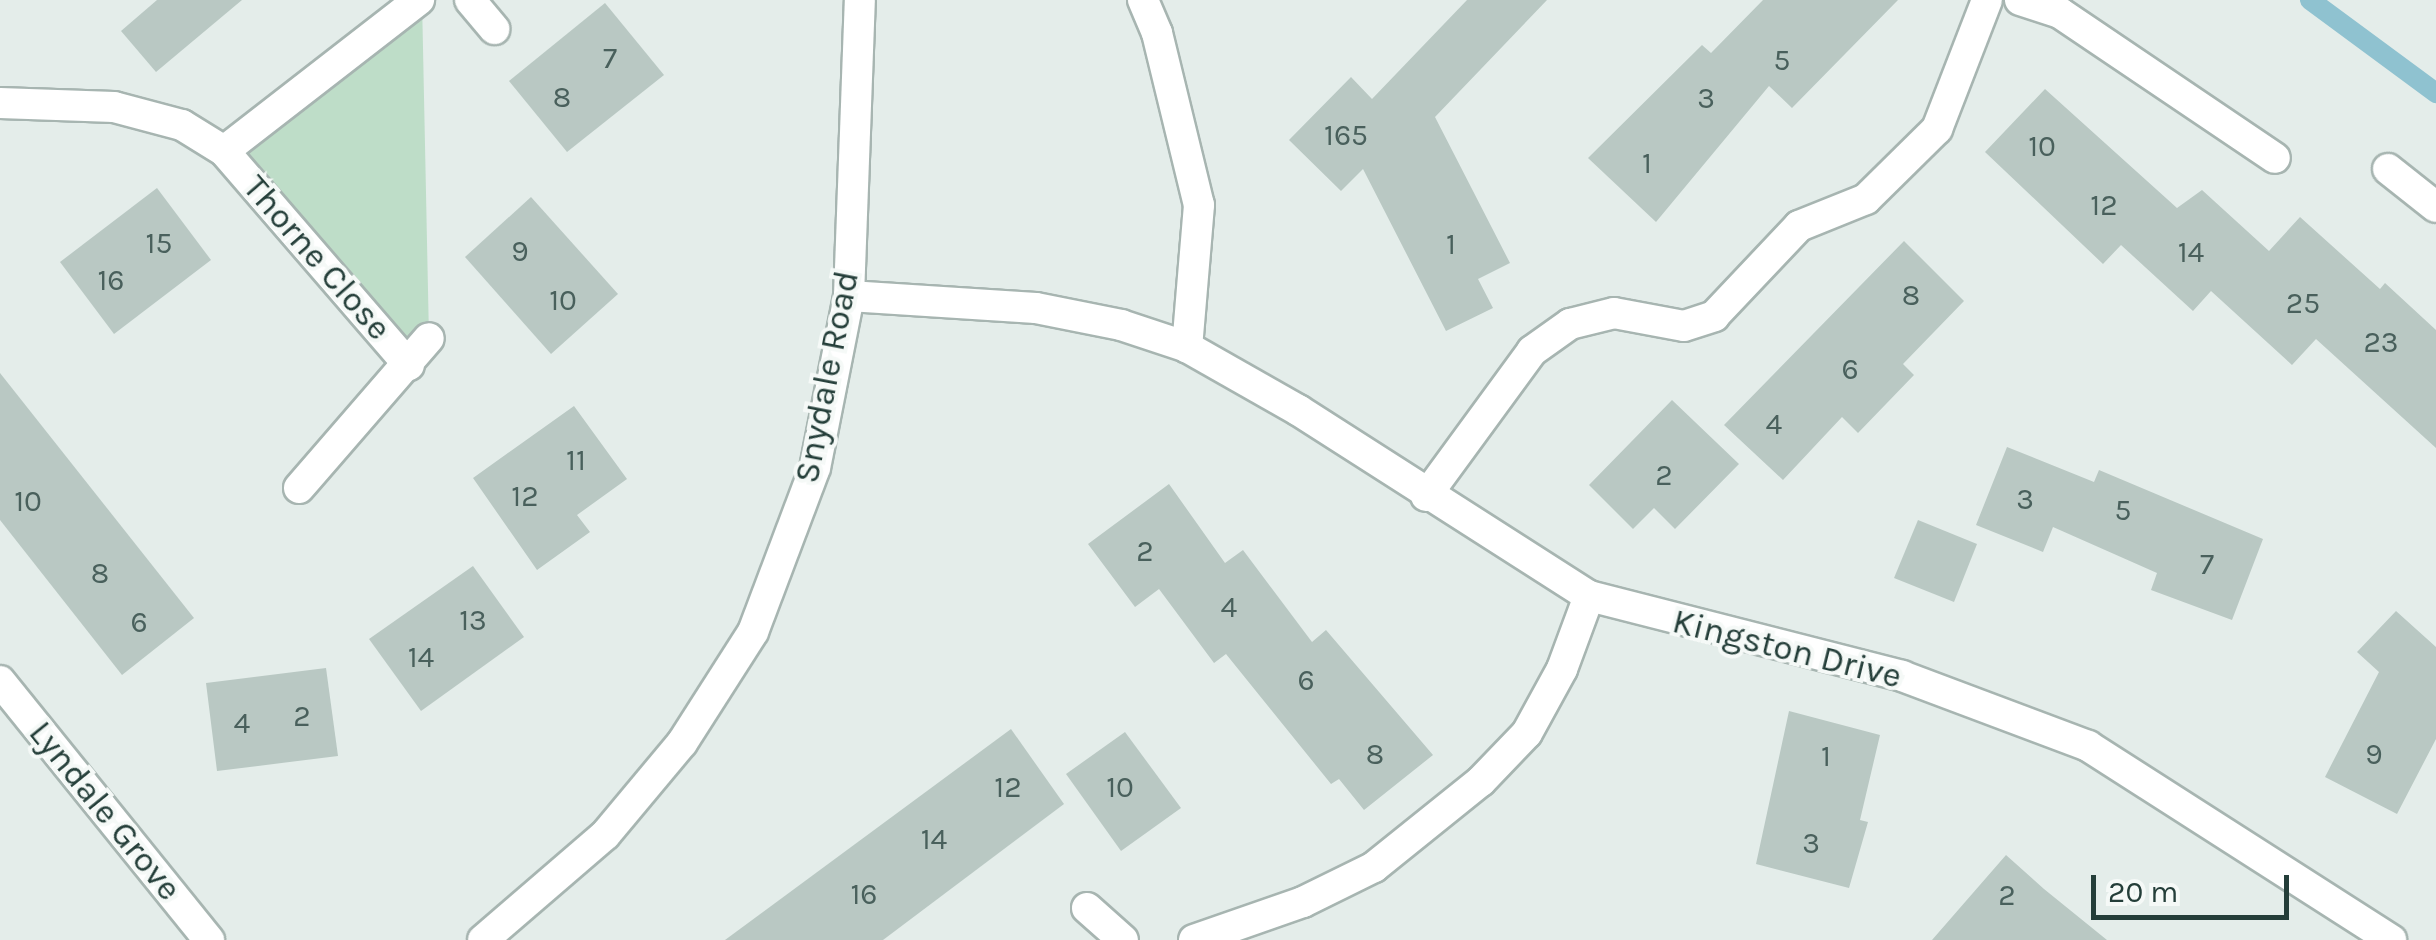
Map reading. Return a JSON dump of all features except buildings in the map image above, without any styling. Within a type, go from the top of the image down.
[{"type":"street","name":"Thorne Close","points":[[224,152],[418,0]]},
{"type":"street","points":[[470,0],[494,29]]},
{"type":"street","name":"Snydale Road","points":[[483,940],[605,834],[682,743],[753,632],[815,468],[849,296],[860,0]]},
{"type":"street","points":[[1143,0],[1157,33],[1199,205],[1187,347]]},
{"type":"street","points":[[1426,496],[1532,351],[1570,324],[1614,314],[1684,326],[1714,316],[1799,226],[1866,199],[1937,129],[1987,0]]},
{"type":"street","points":[[2020,0],[2060,13],[2275,158]]},
{"type":"street","name":"Thorne Close","points":[[0,103],[114,107],[182,125],[224,152],[409,365]]},
{"type":"street","points":[[2388,170],[2436,207]]},
{"type":"street","name":"Kingston Drive","points":[[849,296],[1036,308],[1187,347],[1298,410],[1426,496],[1589,596],[1902,676],[2088,746],[2392,940]]},
{"type":"street","name":"Thorne Close","points":[[299,488],[429,338]]},
{"type":"street","points":[[1194,940],[1303,902],[1374,867],[1481,781],[1527,734],[1562,669],[1589,596]]},
{"type":"street","name":"Lyndale Grove","points":[[0,681],[210,940]]},
{"type":"street","points":[[1087,908],[1123,940]]},
{"type":"green space","points":[[422,0],[429,338],[409,365],[224,151]]},
{"type":"waterway","points":[[2310,0],[2436,93]]}]
